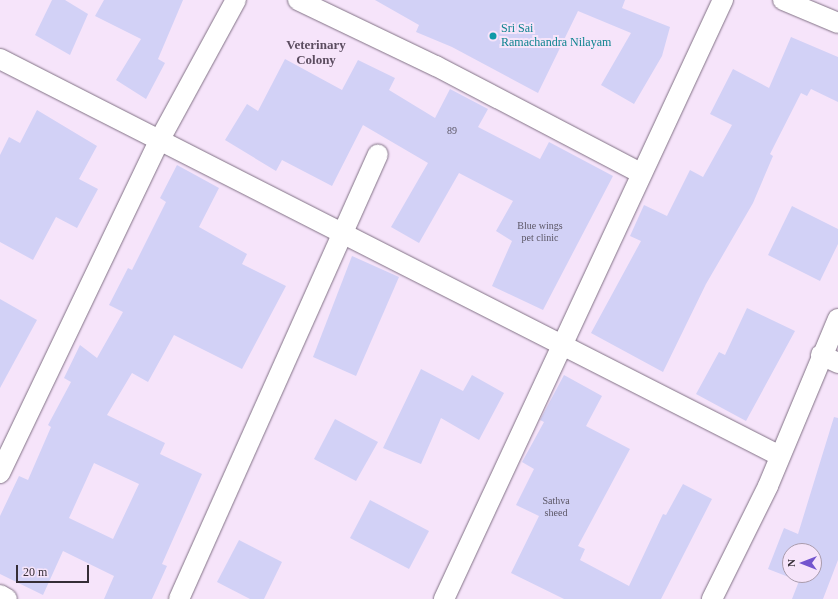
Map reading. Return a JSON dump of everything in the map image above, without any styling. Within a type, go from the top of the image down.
[{"type":"street","points":[[0,473],[159,141],[236,0]]},
{"type":"street","points":[[298,0],[436,66],[641,174]]},
{"type":"street","points":[[444,599],[561,342],[723,0]]},
{"type":"street","points":[[783,0],[838,23]]},
{"type":"street","points":[[0,59],[343,234],[561,342],[780,456]]},
{"type":"street","points":[[179,599],[378,154]]},
{"type":"street","points":[[712,599],[780,456],[830,359],[838,319]]},
{"type":"street","points":[[0,595],[7,599]]},
{"type":"building","points":[[52,0],[65,0],[88,14],[70,55],[35,35]]},
{"type":"building","points":[[104,0],[183,0],[158,59],[165,63],[146,99],[116,80],[141,39],[95,16]]},
{"type":"building","points":[[375,0],[625,0],[622,8],[670,27],[662,56],[634,104],[601,85],[631,33],[578,11],[538,93],[452,47],[416,32],[419,25]]},
{"type":"building","points":[[791,37],[838,57],[838,102],[811,89],[807,96],[801,93],[770,154],[773,156],[753,203],[706,284],[663,372],[591,333],[641,241],[630,236],[644,205],[667,216],[690,170],[703,177],[732,125],[710,114],[733,69],[769,88]]},
{"type":"building","points":[[285,59],[342,90],[358,60],[395,78],[389,90],[435,118],[450,89],[488,109],[478,127],[540,159],[549,142],[613,176],[543,310],[492,286],[512,241],[496,231],[513,201],[459,173],[419,243],[391,227],[428,163],[363,125],[332,186],[282,160],[276,171],[225,140],[247,104],[258,111]]},
{"type":"building","points":[[37,110],[97,146],[79,179],[98,189],[77,228],[56,217],[33,260],[0,242],[0,155],[9,137],[20,143]]},
{"type":"building","points":[[177,165],[219,188],[199,227],[247,254],[242,264],[286,286],[242,369],[174,335],[148,382],[132,373],[107,415],[165,443],[160,454],[202,474],[162,564],[167,566],[152,599],[104,599],[114,576],[63,551],[43,595],[0,574],[0,516],[19,476],[28,480],[51,427],[48,425],[71,382],[64,378],[80,345],[97,358],[123,312],[109,305],[128,268],[132,270],[166,202],[160,198]],"holes":[[[94,463],[139,484],[113,539],[69,518]]]},
{"type":"building","points":[[792,206],[838,229],[838,244],[820,281],[768,255]]},
{"type":"building","points":[[352,256],[399,277],[356,376],[313,357]]},
{"type":"building","points":[[0,299],[37,320],[0,388]]},
{"type":"building","points":[[747,308],[795,331],[746,421],[696,394],[719,352],[725,355]]},
{"type":"building","points":[[421,369],[463,391],[472,375],[504,393],[479,440],[441,418],[421,464],[383,448]]},
{"type":"building","points":[[564,375],[602,396],[586,426],[630,449],[578,546],[585,549],[580,560],[629,586],[663,514],[666,515],[683,484],[712,499],[661,599],[564,599],[511,573],[539,516],[516,505],[534,469],[522,462],[544,422],[540,420]]},
{"type":"building","points":[[834,417],[838,418],[838,560],[823,599],[792,599],[798,583],[822,583],[822,543],[782,543],[782,574],[768,569],[784,528],[798,534]]},
{"type":"building","points":[[335,419],[378,442],[356,481],[314,459]]},
{"type":"building","points":[[370,500],[429,531],[409,569],[350,538]]},
{"type":"building","points":[[239,540],[282,562],[264,599],[250,599],[217,582]]},
{"type":"place","name":"Sri Sai Ramachandra Nilayam","points":[[493,36]]},
{"type":"district","name":"Veterinary Colony","points":[[316,54]]}]
